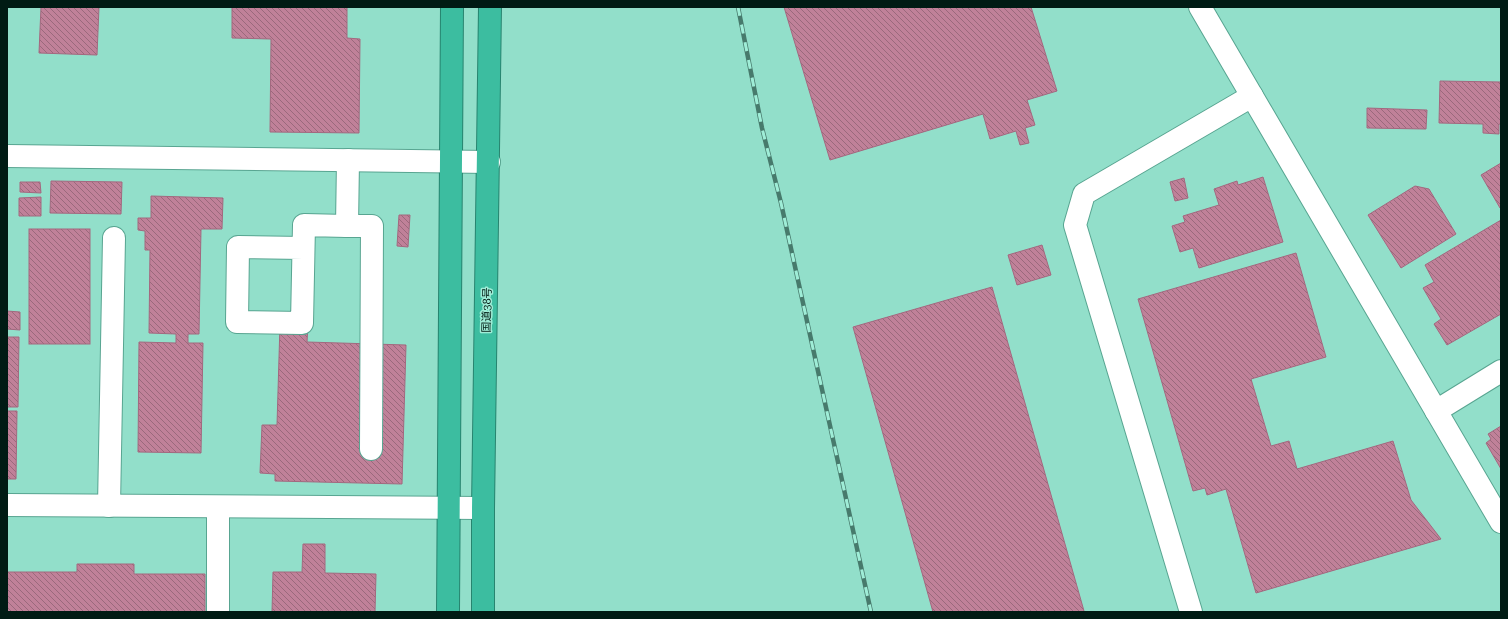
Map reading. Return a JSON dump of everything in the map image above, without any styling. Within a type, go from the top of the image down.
[{"type":"highway","points":[[448,612],[452,7]]},
{"type":"highway","name":"国道38号","points":[[483,612],[483,508],[490,7]]},
{"type":"street","points":[[1200,7],[1501,522]]},
{"type":"street","points":[[1192,612],[1075,225],[1084,194],[1252,96]]},
{"type":"street","points":[[7,156],[489,162]]},
{"type":"street","points":[[348,160],[348,226]]},
{"type":"street","points":[[303,248],[238,247],[237,322],[302,323],[304,225],[372,226],[371,449]]},
{"type":"street","points":[[109,506],[114,238]]},
{"type":"street","points":[[1436,411],[1501,371]]},
{"type":"street","points":[[7,505],[448,509],[483,508]]},
{"type":"street","points":[[218,507],[218,612]]},
{"type":"building","points":[[41,7],[99,7],[97,55],[39,53]]},
{"type":"building","points":[[232,7],[347,7],[347,38],[360,39],[359,133],[270,132],[271,39],[232,38]]},
{"type":"building","points":[[784,7],[1031,7],[1057,91],[1027,100],[1035,125],[1025,128],[1029,143],[1020,145],[1016,131],[990,139],[983,114],[830,160]]},
{"type":"building","points":[[1440,81],[1501,82],[1501,124],[1499,124],[1499,134],[1483,133],[1483,124],[1439,123]]},
{"type":"building","points":[[1367,108],[1427,110],[1426,129],[1367,128]]},
{"type":"building","points":[[1501,163],[1501,207],[1500,208],[1481,175]]},
{"type":"building","points":[[1263,177],[1283,242],[1199,268],[1193,248],[1180,252],[1172,226],[1185,222],[1183,216],[1219,205],[1214,189],[1237,181],[1238,185]]},
{"type":"building","points":[[1184,178],[1188,198],[1175,201],[1170,182]]},
{"type":"building","points":[[51,181],[122,182],[121,214],[50,213]]},
{"type":"building","points":[[20,182],[40,182],[41,193],[20,192]]},
{"type":"building","points":[[1415,186],[1429,189],[1456,234],[1401,268],[1368,215]]},
{"type":"building","points":[[151,196],[223,198],[222,229],[201,229],[199,334],[188,334],[188,343],[203,343],[201,453],[138,452],[139,342],[176,343],[176,334],[149,333],[150,250],[145,250],[145,231],[138,230],[138,218],[151,218]]},
{"type":"building","points":[[41,197],[41,216],[19,216],[19,198]]},
{"type":"building","points":[[399,215],[410,215],[408,247],[397,246]]},
{"type":"building","points":[[1501,220],[1501,314],[1447,345],[1434,324],[1441,319],[1423,288],[1434,282],[1425,265]]},
{"type":"building","points":[[29,229],[90,229],[90,344],[29,344]]},
{"type":"building","points":[[1042,245],[1051,275],[1017,285],[1008,255]]},
{"type":"building","points":[[1296,253],[1326,357],[1251,379],[1271,446],[1289,441],[1297,469],[1393,441],[1411,500],[1441,539],[1256,593],[1226,489],[1207,495],[1205,488],[1193,491],[1138,299]]},
{"type":"building","points":[[992,287],[1084,611],[1081,612],[933,612],[853,327]]},
{"type":"building","points":[[7,311],[20,312],[20,330],[7,329]]},
{"type":"building","points":[[280,324],[308,325],[307,342],[406,345],[402,484],[275,481],[275,474],[260,473],[262,425],[277,425]]},
{"type":"building","points":[[7,337],[19,337],[18,407],[7,407]]},
{"type":"building","points":[[7,411],[17,411],[16,479],[7,479]]},
{"type":"building","points":[[1501,426],[1501,469],[1486,443],[1491,439],[1488,434]]},
{"type":"building","points":[[303,544],[325,544],[325,573],[376,574],[375,612],[272,612],[273,572],[302,572]]},
{"type":"building","points":[[77,564],[134,564],[134,574],[205,574],[205,612],[7,612],[7,572],[77,572]]},
{"type":"railway","points":[[738,7],[762,128],[781,203],[871,612]]}]
